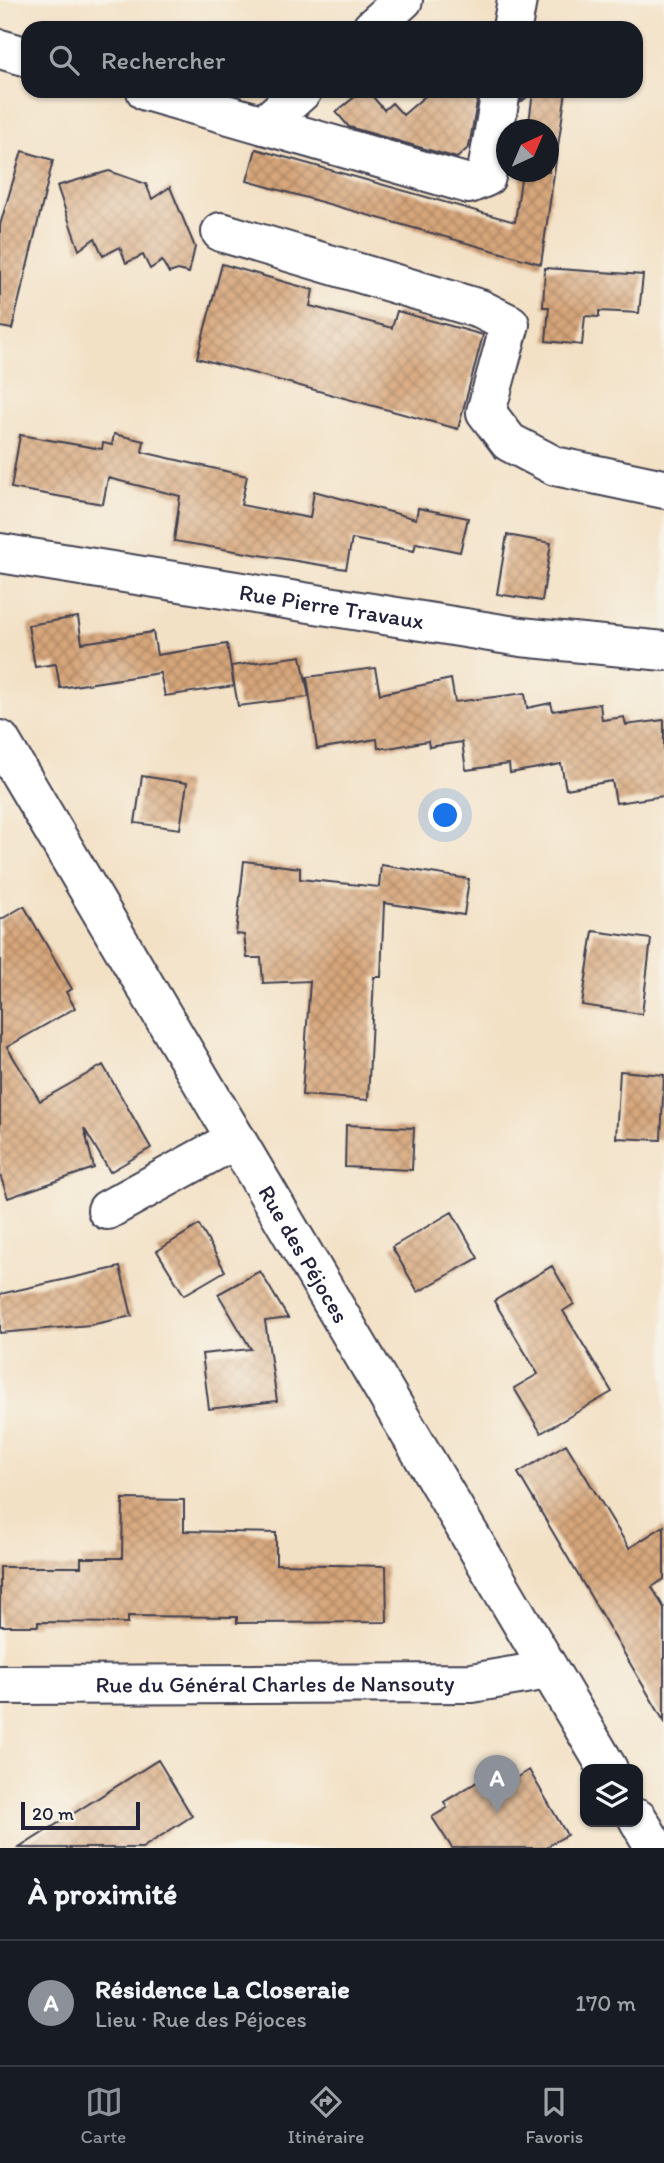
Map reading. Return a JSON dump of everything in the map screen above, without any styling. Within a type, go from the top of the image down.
[{"type":"street","points":[[380,21],[403,0]]},
{"type":"street","points":[[513,21],[517,0]]},
{"type":"street","points":[[0,49],[21,55]]},
{"type":"street","points":[[170,98],[469,184],[486,177],[500,98]]},
{"type":"street","points":[[264,125],[294,98]]},
{"type":"street","points":[[221,232],[480,309],[510,324],[486,412],[509,442],[555,466],[664,489]]},
{"type":"street","name":"Rue Pierre Travaux","points":[[0,553],[507,635],[664,651]]},
{"type":"street","name":"Rue des Péjoces","points":[[0,740],[605,1764]]},
{"type":"street","points":[[107,1210],[236,1139]]},
{"type":"street","name":"Rue du Général Charles de Nansouty","points":[[0,1685],[472,1682],[548,1670]]},
{"type":"street","points":[[643,1827],[655,1848]]},
{"type":"building","points":[[353,98],[374,98],[384,110],[392,103],[403,115],[423,98],[478,98],[469,147],[457,158],[349,127],[336,112]]},
{"type":"building","points":[[532,98],[565,98],[559,139],[559,119],[529,119]]},
{"type":"building","points":[[256,149],[515,222],[521,182],[553,182],[541,264],[247,181]]},
{"type":"building","points":[[22,151],[53,160],[12,329],[0,327],[0,225]]},
{"type":"building","points":[[109,171],[146,184],[152,199],[170,187],[195,247],[189,273],[178,270],[169,273],[162,261],[150,269],[143,255],[126,263],[120,247],[103,256],[95,238],[79,250],[57,186]]},
{"type":"building","points":[[222,264],[313,290],[310,306],[392,328],[397,311],[483,335],[458,429],[197,358]]},
{"type":"building","points":[[545,268],[643,275],[639,313],[599,311],[599,317],[585,316],[582,345],[546,341],[549,307],[543,307]]},
{"type":"building","points":[[114,434],[144,441],[142,452],[247,476],[241,505],[310,518],[314,491],[416,519],[418,508],[468,518],[460,552],[416,543],[414,551],[352,539],[346,569],[174,541],[180,496],[108,478],[103,504],[11,488],[20,435],[102,449],[103,443],[112,445]]},
{"type":"building","points":[[507,535],[551,543],[542,601],[497,594]]},
{"type":"building","points":[[78,617],[82,643],[153,632],[157,655],[227,644],[234,686],[165,696],[160,673],[60,688],[56,664],[35,667],[28,625]]},
{"type":"building","points":[[301,656],[309,697],[238,706],[231,666]]},
{"type":"building","points":[[375,668],[380,694],[451,679],[455,702],[525,693],[527,708],[551,703],[553,711],[600,704],[602,720],[624,717],[626,725],[664,720],[664,796],[616,803],[612,781],[566,789],[561,764],[510,773],[509,764],[466,770],[462,742],[429,747],[428,741],[378,748],[377,739],[317,749],[307,677]]},
{"type":"building","points":[[142,776],[187,783],[180,829],[135,823]]},
{"type":"building","points":[[244,861],[300,868],[300,879],[379,887],[381,865],[469,879],[464,915],[384,903],[381,977],[374,977],[368,1100],[302,1095],[310,981],[263,983],[261,958],[247,958],[244,935],[236,934]]},
{"type":"building","points":[[24,906],[72,989],[66,992],[75,1008],[7,1047],[40,1101],[103,1065],[151,1148],[110,1172],[84,1128],[94,1168],[8,1198],[0,1175],[0,920]]},
{"type":"building","points":[[593,931],[651,939],[642,1014],[582,1005]]},
{"type":"building","points":[[620,1071],[664,1075],[661,1140],[616,1138]]},
{"type":"building","points":[[346,1125],[414,1128],[412,1170],[345,1167]]},
{"type":"building","points":[[452,1212],[478,1258],[418,1292],[392,1247]]},
{"type":"building","points":[[199,1225],[225,1271],[184,1295],[157,1251]]},
{"type":"building","points":[[552,1266],[574,1304],[563,1311],[612,1392],[541,1433],[514,1388],[538,1374],[494,1301]]},
{"type":"building","points":[[120,1267],[132,1316],[90,1325],[0,1333],[0,1294]]},
{"type":"building","points":[[260,1271],[288,1318],[265,1321],[277,1401],[209,1409],[202,1354],[251,1349],[218,1294]]},
{"type":"building","points":[[566,1444],[629,1548],[664,1526],[664,1579],[652,1587],[664,1608],[664,1721],[518,1473]]},
{"type":"building","points":[[123,1499],[184,1500],[184,1531],[276,1533],[276,1564],[386,1566],[387,1622],[237,1623],[237,1617],[128,1616],[128,1623],[38,1622],[38,1626],[0,1626],[0,1567],[81,1567],[81,1558],[122,1558]]},
{"type":"building","points":[[158,1760],[192,1816],[142,1848],[19,1848]]},
{"type":"building","points":[[529,1770],[567,1835],[544,1848],[452,1848],[432,1817],[447,1808],[444,1802],[487,1776],[491,1783],[509,1773],[513,1780]]},
{"type":"place","name":"Résidence La Closeraie","points":[[497,1813]]}]
